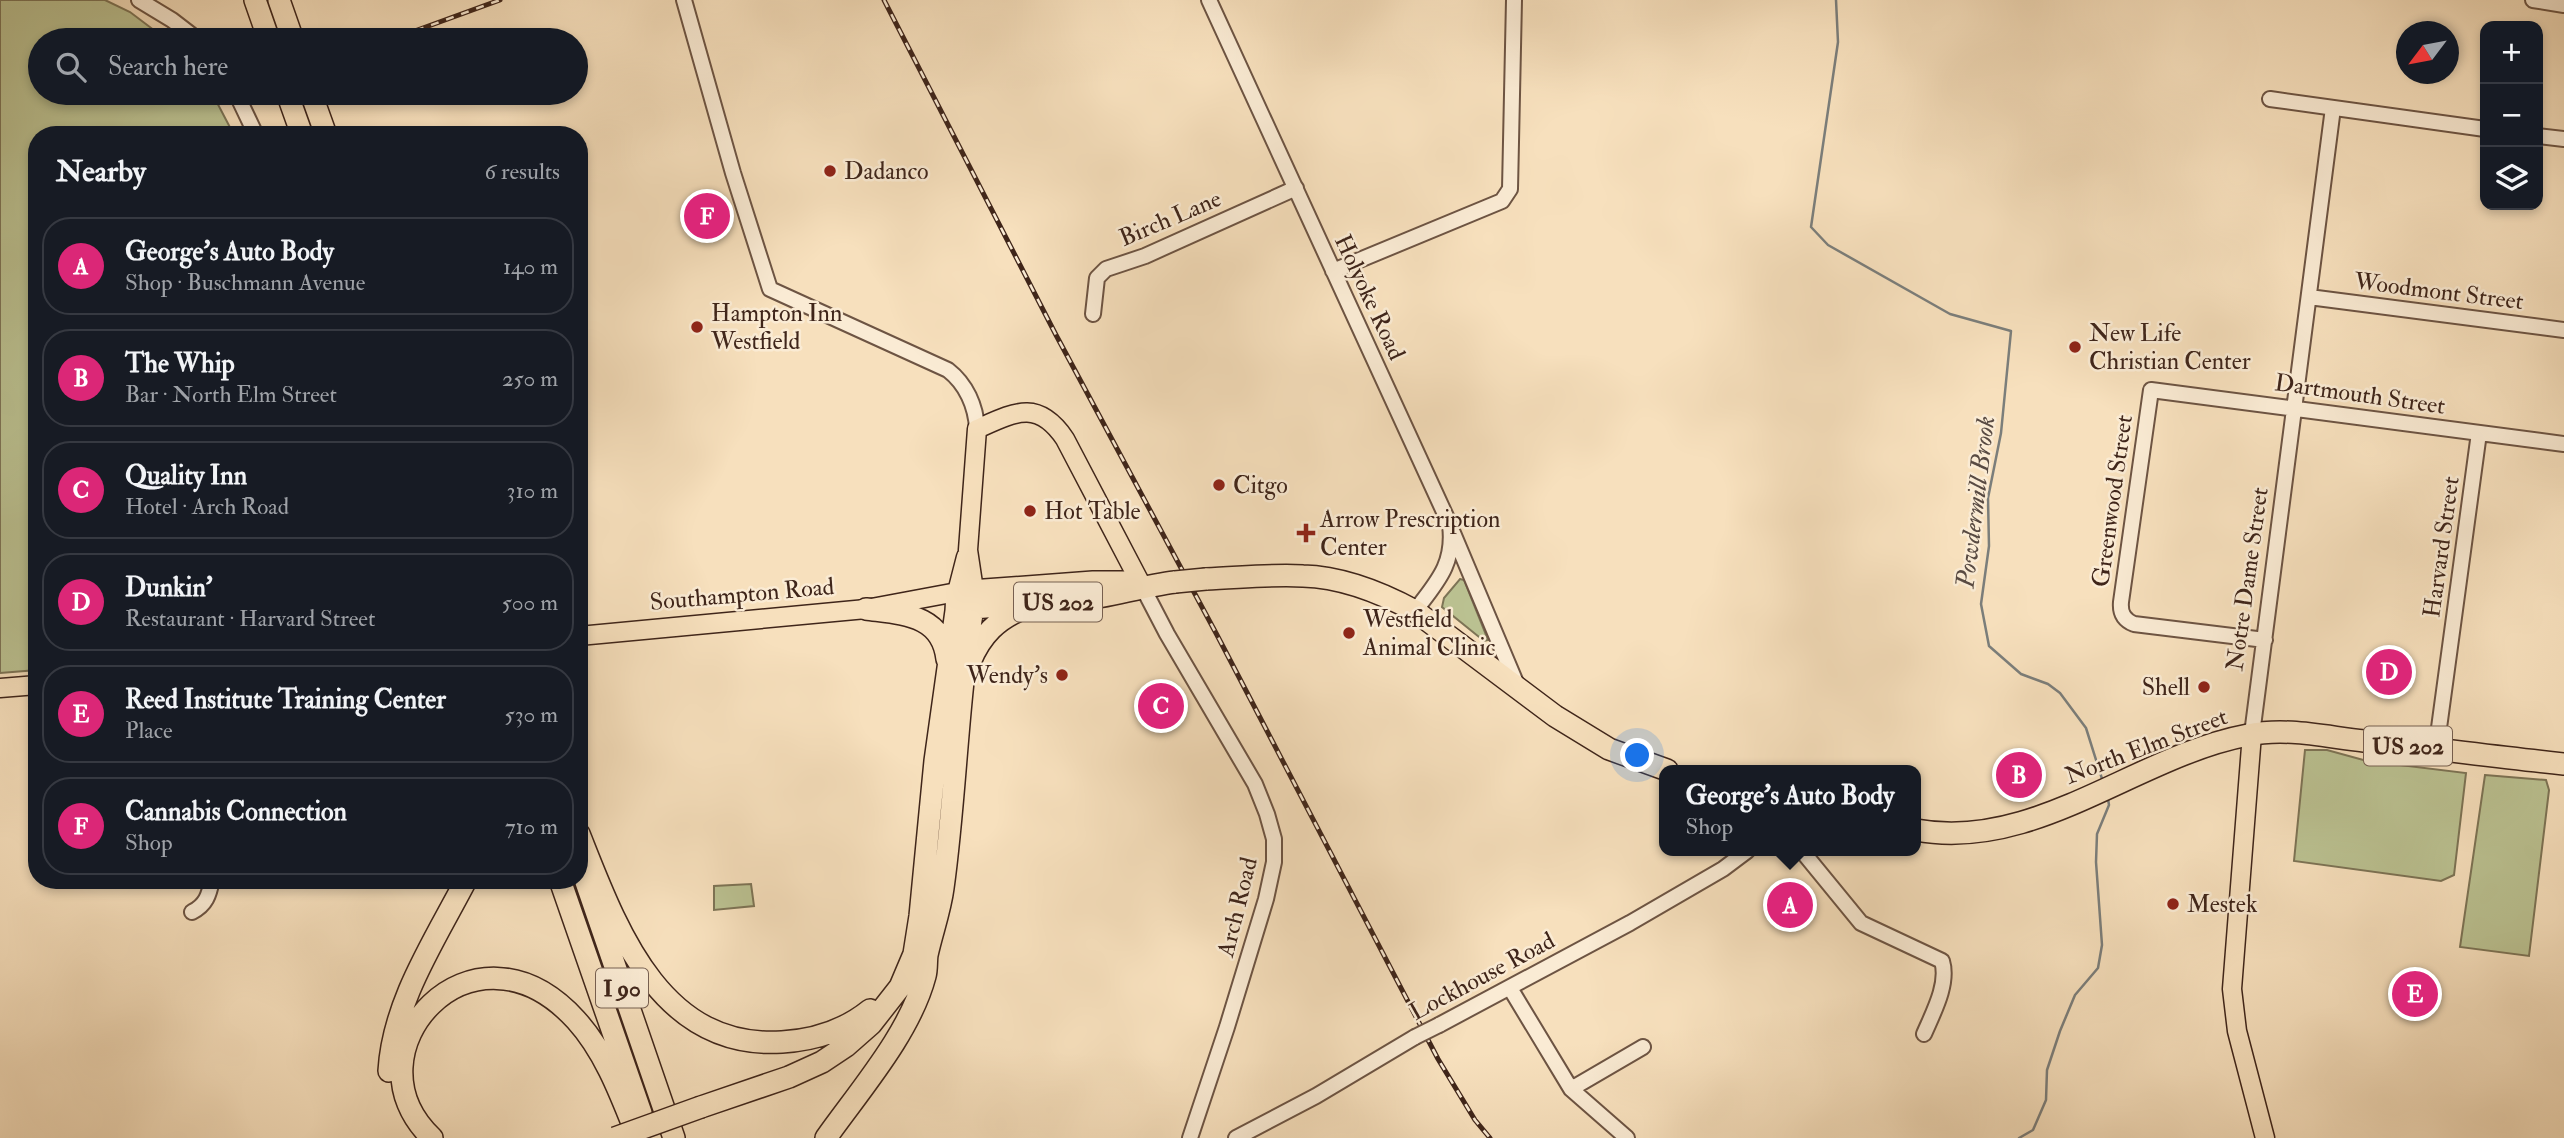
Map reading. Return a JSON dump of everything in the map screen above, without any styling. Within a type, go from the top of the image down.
[{"type":"highway","points":[[255,0],[265,28]]},
{"type":"highway","points":[[279,0],[289,28]]},
{"type":"highway","points":[[291,105],[299,126]]},
{"type":"highway","points":[[315,105],[323,126]]},
{"type":"highway","name":"Southampton Road","points":[[965,600],[1039,603],[1079,600],[1142,586],[1175,582],[1305,576],[1357,585],[1415,611]]},
{"type":"highway","name":"Southampton Road","points":[[965,600],[1093,582],[1125,582],[1142,586]]},
{"type":"highway","points":[[649,1138],[789,1077],[839,1051],[871,1024],[894,997],[920,955],[939,915],[944,887],[955,679],[965,600]]},
{"type":"highway","points":[[955,679],[970,661],[986,634],[1008,616],[1039,603]]},
{"type":"highway","points":[[866,609],[908,615],[930,626],[945,642],[955,679]]},
{"type":"highway","name":"US 202","points":[[1415,611],[1555,716],[1609,749],[1659,767]]},
{"type":"highway","name":"North Elm Street","points":[[1921,830],[1973,832],[2041,816],[2187,753],[2252,734],[2326,735],[2564,764]]},
{"type":"highway","points":[[588,855],[626,943],[648,978],[677,1009],[720,1034],[748,1041],[779,1042],[809,1040],[837,1030],[859,1019],[879,1003],[920,955]]},
{"type":"highway","points":[[415,1138],[403,1123],[393,1098],[389,1070],[392,1039],[404,1002],[461,889]]},
{"type":"highway","name":"I 90","points":[[563,889],[649,1138]]},
{"type":"highway","name":"I 90","points":[[588,889],[674,1138]]},
{"type":"highway","points":[[826,1138],[900,1030],[925,974],[920,955]]},
{"type":"highway","points":[[432,1138],[414,1116],[405,1093],[404,1057],[411,1032],[426,1009],[447,991],[469,981],[492,978],[535,988],[576,1020],[603,1060],[638,1138]]},
{"type":"highway","points":[[615,1138],[702,1113]]},
{"type":"main road","points":[[965,600],[977,429],[1001,418],[1037,412],[1050,420],[1073,451],[1142,586]]},
{"type":"main road","name":"Southampton Road","points":[[588,635],[866,609],[909,602],[965,600]]},
{"type":"main road","points":[[0,688],[28,686]]},
{"type":"main road","name":"Notre Dame Street","points":[[2252,734],[2232,989],[2237,1031],[2265,1138]]},
{"type":"street","points":[[138,0],[182,28]]},
{"type":"street","points":[[684,0],[733,173],[770,289],[948,370],[961,383],[974,408],[977,429]]},
{"type":"street","name":"Holyoke Road","points":[[1209,0],[1450,525],[1452,542],[1446,567],[1415,611]]},
{"type":"street","points":[[1333,271],[1502,201],[1507,195],[1510,189],[1514,0]]},
{"type":"street","points":[[2533,0],[2564,5]]},
{"type":"street","points":[[2270,99],[2480,128]]},
{"type":"street","points":[[242,105],[252,126]]},
{"type":"street","name":"Notre Dame Street","points":[[2252,734],[2333,108]]},
{"type":"street","points":[[2543,137],[2564,139]]},
{"type":"street","name":"Birch Lane","points":[[1093,314],[1097,278],[1107,269],[1145,256],[1296,188]]},
{"type":"street","name":"Woodmont Street","points":[[2309,297],[2564,330]]},
{"type":"street","name":"Dartmouth Street","points":[[2151,390],[2564,444]]},
{"type":"street","name":"Greenwood Street","points":[[2151,390],[2121,602],[2125,618],[2139,625],[2265,640]]},
{"type":"street","name":"Harvard Street","points":[[2436,750],[2479,433]]},
{"type":"street","points":[[1450,525],[1517,685]]},
{"type":"street","name":"Arch Road","points":[[1142,586],[1154,612],[1255,784],[1268,814],[1274,839],[1274,862],[1266,899],[1238,995],[1190,1138]]},
{"type":"street","name":"Lockhouse Road","points":[[1236,1138],[1723,869],[1740,856]]},
{"type":"street","points":[[1806,856],[1861,923],[1942,961],[1945,971],[1924,1034]]},
{"type":"street","points":[[192,912],[202,908],[210,889]]},
{"type":"street","points":[[1510,988],[1571,1089],[1627,1138]]},
{"type":"street","points":[[1571,1089],[1643,1047]]},
{"type":"green space","points":[[0,0],[105,0],[130,12],[151,28],[28,28],[28,105],[218,105],[229,126],[28,126],[28,671],[0,673]]},
{"type":"green space","points":[[1460,579],[1464,580],[1488,640],[1484,641],[1442,607],[1444,598]]},
{"type":"green space","points":[[2305,750],[2327,750],[2367,761],[2466,773],[2454,875],[2441,881],[2294,861]]},
{"type":"green space","points":[[2485,775],[2546,780],[2549,790],[2529,956],[2460,947]]},
{"type":"green space","points":[[751,884],[754,906],[714,910],[714,886]]},
{"type":"waterway","name":"Powdermill Brook","points":[[1836,0],[1838,42],[1811,227],[1828,245],[1950,314],[2011,331],[2001,433],[1988,498],[1989,546],[1981,604],[1989,646],[2021,674],[2048,684],[2060,693],[2086,728],[2103,782]]},
{"type":"waterway","name":"Powdermill Brook","points":[[2019,1138],[2033,1130],[2046,1100],[2047,1070],[2075,995],[2098,968],[2102,945],[2096,862],[2097,834],[2109,805],[2108,799]]},
{"type":"railway","points":[[423,28],[500,0]]},
{"type":"railway","points":[[884,0],[1056,335],[1217,635],[1438,1059],[1475,1120],[1490,1138]]},
{"type":"place","name":"Dadanco","points":[[830,171]]},
{"type":"place","name":"Cannabis Connection","points":[[707,216]]},
{"type":"place","name":"Hampton Inn Westfield","points":[[697,327]]},
{"type":"place","name":"New Life Christian Center","points":[[2075,347]]},
{"type":"place","name":"Citgo","points":[[1219,485]]},
{"type":"place","name":"Hot Table","points":[[1030,511]]},
{"type":"place","name":"Arrow Prescription Center","points":[[1306,533]]},
{"type":"place","name":"Westfield Animal Clinic","points":[[1349,633]]},
{"type":"place","name":"Dunkin'","points":[[2389,672]]},
{"type":"place","name":"Wendy's","points":[[1062,675]]},
{"type":"place","name":"Shell","points":[[2204,687]]},
{"type":"place","name":"Quality Inn","points":[[1161,706]]},
{"type":"place","name":"The Whip","points":[[2019,775]]},
{"type":"place","name":"Mestek","points":[[2173,904]]},
{"type":"place","name":"George's Auto Body","points":[[1790,905]]},
{"type":"place","name":"Reed Institute Training Center","points":[[2415,994]]}]
